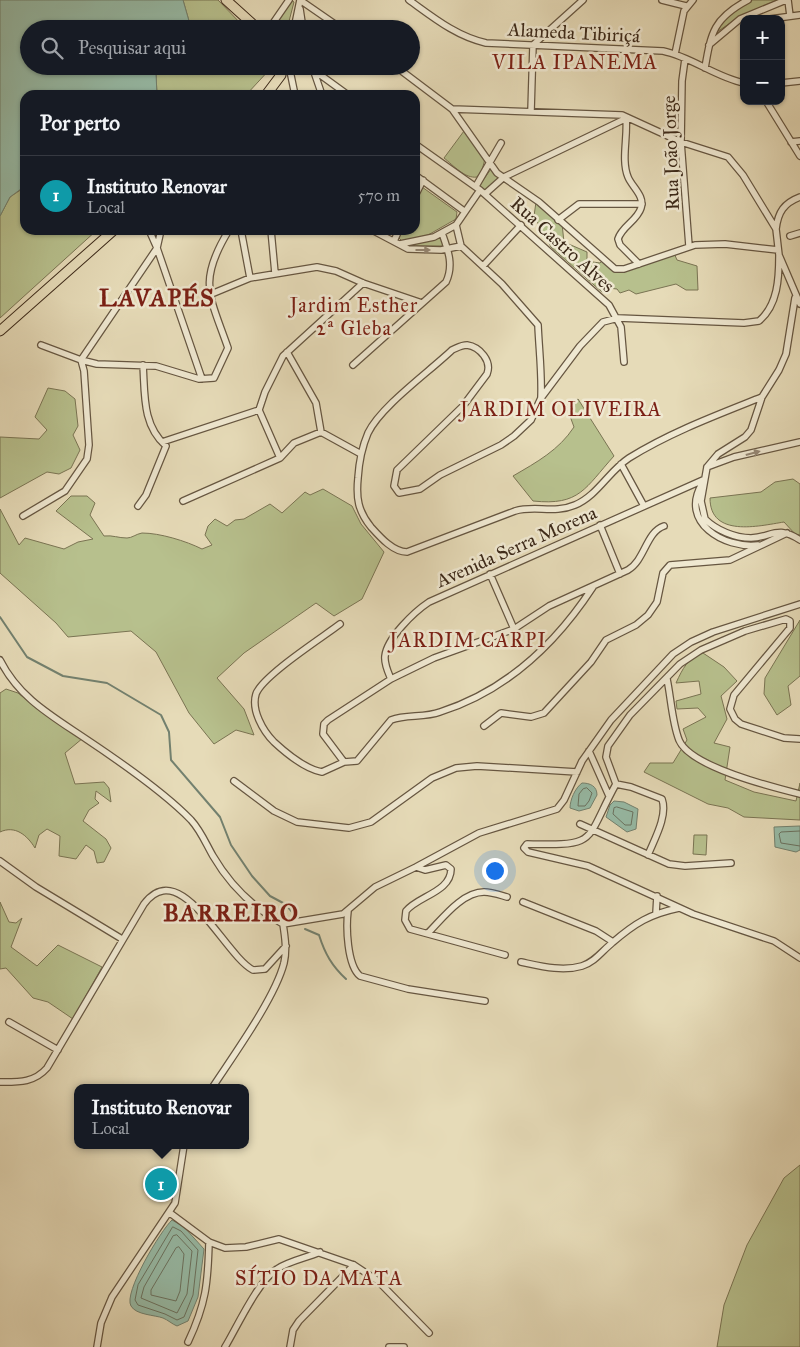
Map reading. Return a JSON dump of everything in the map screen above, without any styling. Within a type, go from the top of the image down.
[{"type":"main road","points":[[226,0],[248,20]]},
{"type":"main road","points":[[269,90],[278,75]]},
{"type":"main road","points":[[0,331],[108,235]]},
{"type":"street","points":[[275,20],[289,0]]},
{"type":"street","name":"Alameda Tibiriçá","points":[[410,0],[458,34],[486,43],[675,54],[722,77],[740,82]]},
{"type":"street","points":[[531,111],[533,45],[583,0]]},
{"type":"street","points":[[662,0],[686,6]]},
{"type":"street","points":[[675,54],[686,6],[693,0]]},
{"type":"street","points":[[705,68],[709,45],[716,25],[730,11],[748,0]]},
{"type":"street","points":[[750,15],[787,0],[790,16]]},
{"type":"street","points":[[296,20],[300,1]]},
{"type":"street","points":[[300,1],[302,20]]},
{"type":"street","points":[[300,1],[328,20]]},
{"type":"street","points":[[785,17],[800,15]]},
{"type":"street","points":[[709,45],[731,25],[740,20]]},
{"type":"street","name":"Rua João Jorge","points":[[685,59],[682,81],[681,142],[689,246]]},
{"type":"street","points":[[291,75],[294,90]]},
{"type":"street","points":[[315,75],[320,90]]},
{"type":"street","points":[[322,75],[342,90]]},
{"type":"street","points":[[407,75],[452,109],[497,173],[558,220],[615,268],[620,270],[689,246],[725,244],[778,252]]},
{"type":"street","points":[[785,83],[800,81]]},
{"type":"street","points":[[768,105],[800,156]]},
{"type":"street","points":[[452,109],[610,113],[627,118],[681,142],[724,155],[735,163],[776,229]]},
{"type":"street","points":[[480,190],[627,118]]},
{"type":"street","points":[[627,118],[626,171],[640,194],[642,204],[638,215],[621,232],[618,239],[620,245],[639,264]]},
{"type":"street","points":[[791,142],[800,141]]},
{"type":"street","points":[[397,242],[423,240],[456,225],[480,190],[489,162],[501,143]]},
{"type":"street","name":"Rua Castro Alves","points":[[420,148],[480,190],[608,304],[618,318]]},
{"type":"street","points":[[420,178],[464,212]]},
{"type":"street","points":[[420,186],[423,180]]},
{"type":"street","points":[[762,396],[691,426],[621,464],[586,499],[561,510],[529,508],[515,511],[424,546],[402,552],[376,532],[360,512],[357,496],[361,454],[368,434],[379,417],[452,350],[460,346],[469,345],[481,352],[489,364],[487,374],[464,406],[397,470],[394,486],[399,493],[420,489],[440,475],[501,445],[531,420],[541,398],[592,333],[603,322],[618,318],[744,323],[759,321],[768,310],[776,291],[779,274],[777,220],[784,206],[800,197]]},
{"type":"street","points":[[558,220],[579,204],[642,204]]},
{"type":"street","points":[[456,225],[461,246],[502,284],[538,325],[538,351],[542,374],[541,398]]},
{"type":"street","points":[[483,266],[520,225]]},
{"type":"street","points":[[353,365],[446,282],[449,271],[449,249],[442,233]]},
{"type":"street","points":[[790,236],[800,233]]},
{"type":"street","points":[[152,235],[158,248],[202,379]]},
{"type":"street","points":[[23,516],[65,491],[87,459],[89,445],[82,360],[158,248],[160,235]]},
{"type":"street","points":[[41,345],[97,364],[165,367],[202,379],[214,378],[228,348],[209,295],[209,282],[216,252],[226,235]]},
{"type":"street","points":[[242,235],[250,278]]},
{"type":"street","points":[[271,235],[275,273]]},
{"type":"street","points":[[382,235],[408,249],[449,249],[461,246]]},
{"type":"street","points":[[397,242],[398,235]]},
{"type":"street","points":[[778,252],[800,304]]},
{"type":"street","points":[[209,295],[250,278],[317,267],[336,271],[363,283],[422,303]]},
{"type":"street","points":[[280,458],[259,410],[277,366],[287,352],[363,283]]},
{"type":"street","points":[[762,544],[748,546],[724,541],[702,525],[697,514],[697,492],[707,467],[718,454],[748,434],[762,396],[779,370],[786,354],[796,296]]},
{"type":"street","points":[[618,318],[624,340],[624,362]]},
{"type":"street","points":[[287,352],[316,403],[321,432]]},
{"type":"street","points":[[138,506],[146,495],[166,446],[149,423],[143,365]]},
{"type":"street","points":[[162,442],[259,410]]},
{"type":"street","points":[[321,432],[361,454]]},
{"type":"street","points":[[183,500],[280,458],[294,443],[321,432]]},
{"type":"street","points":[[707,467],[734,458],[800,442]]},
{"type":"street","points":[[621,464],[644,506]]},
{"type":"street","points":[[703,481],[702,511],[710,524],[726,532],[751,538],[772,532],[787,533],[800,540]]},
{"type":"street","name":"Avenida Serra Morena","points":[[391,679],[385,663],[387,649],[413,615],[435,599],[703,481]]},
{"type":"street","points":[[600,525],[620,574]]},
{"type":"street","points":[[344,762],[323,734],[324,724],[391,679],[434,658],[514,629],[548,606],[620,574],[638,563],[654,533],[664,526]]},
{"type":"street","points":[[484,726],[501,713],[531,718],[544,713],[591,662],[606,640],[636,625],[648,615],[657,602],[665,568],[677,564],[730,560],[787,533]]},
{"type":"street","points":[[490,574],[514,629]]},
{"type":"street","points":[[340,624],[261,685],[256,693],[256,710],[269,737],[285,751],[311,768],[326,772],[344,762],[357,760],[391,720],[441,712],[481,694],[515,675],[568,622],[593,587]]},
{"type":"street","points":[[0,660],[2,670],[32,702],[125,766],[190,819],[219,866],[240,892],[271,918],[283,924],[336,916],[348,911],[375,886],[416,868],[479,833],[556,809],[564,800],[589,751],[611,720],[660,666],[691,642],[714,632],[800,604]]},
{"type":"street","points":[[616,784],[606,757],[608,746],[641,702],[667,679],[680,664],[701,650],[745,631],[786,619],[790,621],[790,628],[734,695],[730,709],[735,719],[741,724],[784,738],[800,739]]},
{"type":"street","points":[[667,679],[679,740],[693,757],[749,779],[800,794]]},
{"type":"street","points":[[589,751],[609,796]]},
{"type":"street","points":[[234,781],[274,811],[297,822],[349,828],[371,822],[432,778],[456,768],[477,766],[577,772]]},
{"type":"street","points":[[616,784],[594,829],[587,838],[574,844],[527,844],[524,848],[528,852],[588,866],[713,922],[762,936],[800,958]]},
{"type":"street","points":[[616,784],[631,787],[662,799],[664,808],[648,855]]},
{"type":"street","points":[[580,824],[648,855],[678,866],[731,863]]},
{"type":"street","points":[[0,861],[36,887],[122,939]]},
{"type":"street","points":[[416,868],[425,870],[446,865],[451,869],[450,876],[444,884],[409,907],[404,920],[410,929],[505,955]]},
{"type":"street","points":[[0,1082],[20,1082],[35,1078],[47,1068],[122,939],[152,893],[165,890],[182,895],[206,918],[242,961],[253,970],[265,968],[286,946]]},
{"type":"street","points":[[428,934],[452,908],[472,895],[485,892],[507,897]]},
{"type":"street","points":[[656,913],[657,896]]},
{"type":"street","points":[[523,902],[596,930],[613,942]]},
{"type":"street","points":[[520,962],[559,968],[580,967],[597,957],[639,922],[656,913],[679,908]]},
{"type":"street","points":[[348,911],[346,930],[351,960],[356,972],[360,976],[408,989],[485,1001]]},
{"type":"street","points":[[214,1084],[275,985],[284,961],[286,946],[283,924]]},
{"type":"street","points":[[9,1022],[58,1050]]},
{"type":"street","points":[[97,1347],[101,1323],[112,1297],[132,1264],[170,1213],[179,1186],[184,1149]]},
{"type":"street","points":[[170,1213],[209,1242],[225,1248],[236,1249],[279,1239],[320,1251],[354,1265],[378,1281],[429,1333]]},
{"type":"street","points":[[188,1342],[204,1302],[208,1280],[209,1242]]},
{"type":"street","points":[[225,1347],[271,1273],[320,1251]]},
{"type":"street","points":[[290,1347],[293,1330],[299,1321],[354,1265]]},
{"type":"street","points":[[388,1347],[404,1346]]},
{"type":"shaded area","points":[[183,0],[218,0],[237,20],[189,20]]},
{"type":"shaded area","points":[[291,0],[294,2],[289,20],[279,20]]},
{"type":"shaded area","points":[[751,0],[777,0],[740,15],[717,32],[722,21],[735,9]]},
{"type":"shaded area","points":[[156,75],[265,75],[251,90],[157,90]]},
{"type":"shaded area","points":[[464,131],[485,159],[482,170],[477,177],[464,174],[444,158]]},
{"type":"shaded area","points":[[491,169],[499,177],[485,191],[479,186]]},
{"type":"shaded area","points":[[422,187],[457,212],[456,219],[428,235],[402,241],[399,238],[400,235],[420,235],[420,191]]},
{"type":"shaded area","points":[[20,190],[20,235],[91,235],[0,318],[0,216],[10,197]]},
{"type":"shaded area","points":[[536,202],[562,224],[564,242],[587,252],[587,259],[600,263],[603,260],[615,269],[674,253],[677,260],[697,266],[698,290],[686,290],[676,284],[636,294],[629,290],[620,293],[617,289],[608,288],[602,292],[551,247],[534,216]]},
{"type":"shaded area","points":[[441,237],[442,242],[446,246],[407,246],[407,244]]},
{"type":"shaded area","points":[[48,388],[65,391],[75,399],[78,426],[73,435],[80,450],[71,468],[59,474],[47,472],[0,498],[0,437],[39,439],[47,430],[35,417]]},
{"type":"shaded area","points":[[578,399],[614,456],[588,486],[572,497],[561,501],[533,501],[513,476],[547,455],[568,435],[574,427],[567,408]]},
{"type":"shaded area","points":[[793,479],[800,484],[800,535],[795,534],[784,522],[750,527],[727,524],[718,519],[712,511],[710,498],[761,492],[775,482]]},
{"type":"shaded area","points":[[323,489],[352,506],[361,524],[384,552],[362,599],[334,616],[316,603],[244,653],[217,678],[244,709],[254,735],[236,730],[214,744],[189,713],[156,652],[131,631],[68,637],[56,623],[0,573],[0,509],[19,545],[25,538],[64,549],[78,542],[93,539],[56,511],[71,496],[87,496],[95,503],[90,515],[104,536],[127,538],[142,533],[157,534],[202,549],[212,545],[205,535],[208,526],[215,519],[227,526],[235,520],[244,519],[270,504],[282,513],[305,492],[310,495]]},
{"type":"shaded area","points":[[800,620],[800,676],[788,686],[791,705],[777,715],[764,694],[765,678]]},
{"type":"shaded area","points":[[703,653],[724,667],[737,681],[721,696],[727,719],[714,743],[730,747],[725,780],[754,792],[796,801],[800,783],[800,820],[744,817],[728,808],[708,804],[644,772],[650,763],[673,763],[687,740],[683,729],[706,717],[698,708],[677,709],[676,701],[701,694],[699,681],[676,683],[686,665],[693,658]]},
{"type":"shaded area","points":[[6,689],[18,693],[42,712],[83,738],[65,753],[75,784],[104,782],[109,788],[111,802],[96,791],[95,799],[99,803],[89,810],[83,821],[106,839],[111,848],[104,862],[97,863],[94,851],[86,845],[76,859],[59,856],[60,836],[47,829],[39,835],[35,848],[20,832],[5,830],[0,832],[0,693]]},
{"type":"shaded area","points":[[694,835],[707,835],[706,855],[693,854]]},
{"type":"shaded area","points":[[0,902],[9,922],[16,923],[22,918],[11,947],[37,966],[58,945],[102,967],[73,1019],[48,1002],[33,998],[6,968],[0,969]]},
{"type":"shaded area","points":[[800,1165],[800,1347],[717,1347],[724,1305],[747,1245],[784,1178]]},
{"type":"water","points":[[0,0],[183,0],[189,20],[20,20],[20,75],[156,75],[157,90],[20,90],[20,190],[10,197],[0,216]]},
{"type":"water","points":[[582,783],[596,789],[597,795],[590,808],[579,811],[570,808],[570,805],[575,791]]},
{"type":"water","points":[[614,801],[624,802],[638,809],[636,829],[627,832],[606,817],[610,805]]},
{"type":"water","points":[[800,826],[800,850],[796,852],[775,847],[774,827]]},
{"type":"water","points":[[172,1220],[184,1227],[204,1249],[198,1297],[188,1321],[177,1326],[163,1318],[133,1309],[130,1299],[132,1288],[144,1262]]},
{"type":"waterway","points":[[0,617],[27,657],[63,676],[107,683],[161,715],[169,732],[171,760],[220,817],[231,845],[252,876],[270,896],[285,904],[295,915]]},
{"type":"waterway","points":[[305,929],[319,935],[330,959],[346,979]]},
{"type":"place","name":"Instituto Renovar","points":[[161,1184]]},
{"type":"district","name":"VILA IPANEMA","points":[[575,62]]},
{"type":"district","name":"LAVAPÉS","points":[[157,298]]},
{"type":"district","name":"Jardim Esther 2ª Gleba","points":[[354,316]]},
{"type":"district","name":"JARDIM OLIVEIRA","points":[[561,409]]},
{"type":"district","name":"JARDIM CARPI","points":[[468,640]]},
{"type":"district","name":"BARREIRO","points":[[231,913]]},
{"type":"district","name":"SÍTIO DA MATA","points":[[319,1278]]}]
